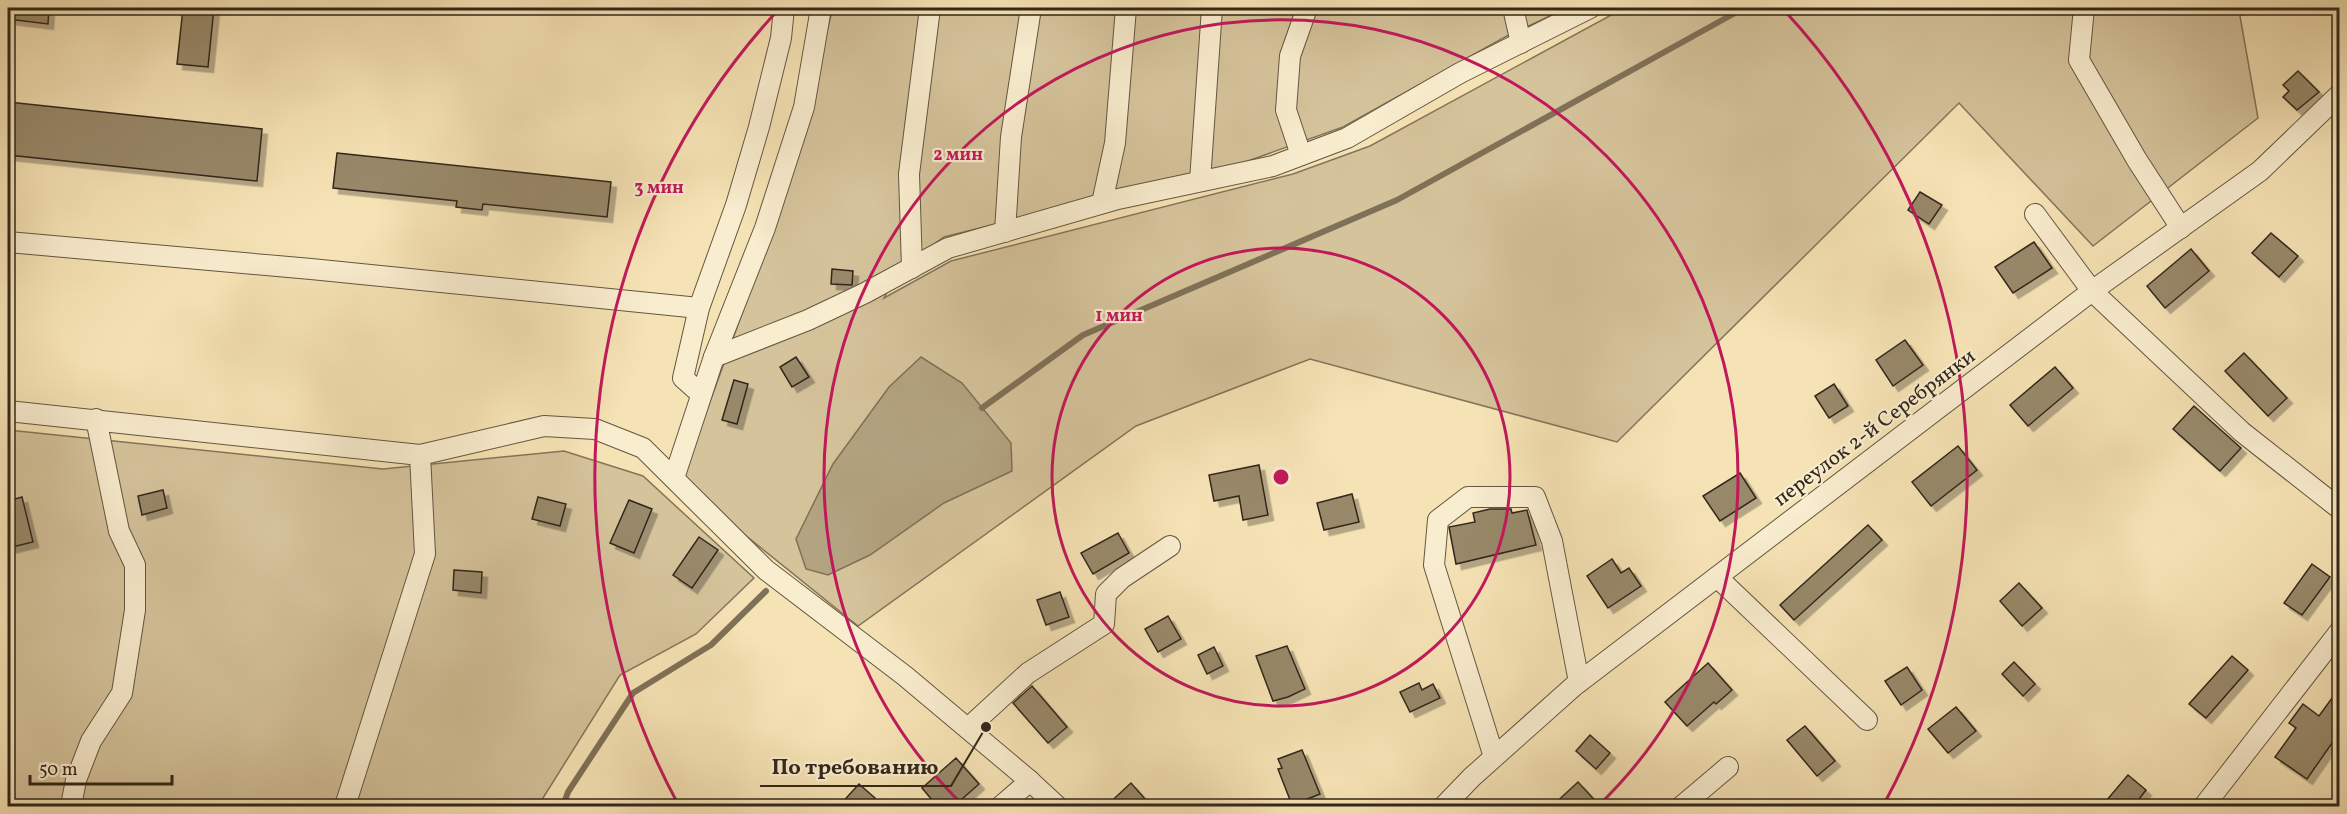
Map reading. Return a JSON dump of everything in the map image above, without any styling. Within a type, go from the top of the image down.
[{"type":"street","points":[[701,394],[683,378],[699,308],[736,205],[759,127],[781,38],[784,8]]},
{"type":"street","points":[[674,478],[714,357],[765,228],[804,107],[821,8]]},
{"type":"street","points":[[912,268],[909,174],[930,8]]},
{"type":"street","points":[[1005,231],[1011,137],[1031,8]]},
{"type":"street","points":[[1102,203],[1115,143],[1126,8]]},
{"type":"street","points":[[1200,181],[1212,8]]},
{"type":"street","points":[[1301,155],[1286,110],[1290,56],[1307,8]]},
{"type":"street","points":[[1513,8],[1521,43]]},
{"type":"street","points":[[714,357],[808,320],[865,294],[948,248],[1102,203],[1273,166],[1347,138],[1460,73],[1590,8]]},
{"type":"street","points":[[2084,8],[2079,60],[2137,160],[2181,228]]},
{"type":"street","name":"переулок 2-й Серебрянки","points":[[1446,806],[1494,757],[1579,682],[2092,291],[2260,171],[2340,94]]},
{"type":"street","points":[[2035,214],[2092,291],[2242,432],[2340,509]]},
{"type":"street","points":[[8,242],[311,269],[699,308]]},
{"type":"street","points":[[8,411],[420,455],[544,426],[595,429],[643,448],[766,570],[905,676],[1030,781],[1057,807]]},
{"type":"street","points":[[71,807],[76,780],[91,741],[122,693],[135,610],[135,565],[119,531],[96,419]]},
{"type":"street","points":[[345,807],[425,554],[420,455]]},
{"type":"street","points":[[1494,757],[1434,564],[1438,520],[1468,497],[1535,497],[1552,541],[1579,682]]},
{"type":"street","points":[[968,728],[1028,673],[1104,624],[1106,594],[1122,578],[1170,546]]},
{"type":"street","points":[[1717,577],[1867,720]]},
{"type":"street","points":[[2204,807],[2340,631]]},
{"type":"street","points":[[1682,807],[1728,767]]},
{"type":"street","points":[[1002,807],[1030,781]]},
{"type":"shaded area","points":[[833,8],[1567,8],[1505,37],[1343,127],[1245,162],[944,237],[900,269],[884,298],[951,261],[1293,174],[1370,146],[1624,8],[2251,8],[2240,16],[2258,118],[2093,246],[1959,103],[1617,442],[1310,359],[1136,426],[858,626],[745,535],[683,476],[780,209]]},
{"type":"shaded area","points":[[921,357],[962,383],[1011,443],[1012,471],[944,503],[870,555],[828,575],[806,569],[796,539],[833,464],[889,387]]},
{"type":"shaded area","points":[[8,430],[383,469],[564,451],[643,476],[754,578],[696,634],[620,675],[538,806],[8,806]]},
{"type":"building","points":[[8,8],[49,8],[48,24],[8,19]]},
{"type":"building","points":[[183,8],[214,8],[208,67],[177,64]]},
{"type":"building","points":[[2298,71],[2319,92],[2297,110],[2283,97],[2289,91],[2283,85]]},
{"type":"building","points":[[8,102],[262,129],[257,181],[8,155]]},
{"type":"building","points":[[337,153],[611,182],[607,217],[483,204],[482,210],[456,207],[457,201],[333,188]]},
{"type":"building","points":[[1920,192],[1942,205],[1929,224],[1908,210]]},
{"type":"building","points":[[2271,233],[2298,256],[2279,277],[2252,253]]},
{"type":"building","points":[[2034,242],[2052,268],[2013,293],[1995,267]]},
{"type":"building","points":[[2191,249],[2209,271],[2165,308],[2147,286]]},
{"type":"building","points":[[832,269],[853,271],[852,285],[831,284]]},
{"type":"building","points":[[1905,340],[1923,365],[1893,386],[1876,360]]},
{"type":"building","points":[[2244,353],[2287,398],[2268,416],[2225,371]]},
{"type":"building","points":[[796,357],[809,377],[792,387],[780,367]]},
{"type":"building","points":[[2055,367],[2073,388],[2028,426],[2010,405]]},
{"type":"building","points":[[734,380],[748,384],[737,424],[722,420]]},
{"type":"building","points":[[1834,384],[1848,406],[1829,418],[1815,396]]},
{"type":"building","points":[[2194,406],[2241,448],[2220,471],[2173,429]]},
{"type":"building","points":[[1958,446],[1977,470],[1931,506],[1912,482]]},
{"type":"building","points":[[1259,465],[1268,515],[1243,520],[1239,496],[1214,501],[1209,475]]},
{"type":"building","points":[[1740,473],[1756,498],[1720,521],[1703,496]]},
{"type":"building","points":[[163,490],[167,508],[142,515],[138,496]]},
{"type":"building","points":[[1352,494],[1359,522],[1324,530],[1317,503]]},
{"type":"building","points":[[22,497],[33,542],[8,548],[8,501]]},
{"type":"building","points":[[538,497],[566,504],[560,526],[532,519]]},
{"type":"building","points":[[629,500],[652,509],[634,553],[610,543]]},
{"type":"building","points":[[1490,509],[1511,509],[1512,513],[1527,510],[1536,545],[1456,564],[1449,527],[1475,522],[1473,513]]},
{"type":"building","points":[[1868,525],[1882,540],[1794,620],[1780,605]]},
{"type":"building","points":[[1118,533],[1129,553],[1093,574],[1081,553]]},
{"type":"building","points":[[699,537],[718,550],[692,588],[673,575]]},
{"type":"building","points":[[1612,559],[1621,573],[1629,568],[1641,586],[1608,608],[1587,576]]},
{"type":"building","points":[[2312,564],[2330,577],[2302,615],[2284,603]]},
{"type":"building","points":[[454,570],[482,572],[481,593],[453,590]]},
{"type":"building","points":[[2019,583],[2042,608],[2022,626],[2000,601]]},
{"type":"building","points":[[1060,592],[1069,617],[1046,625],[1037,600]]},
{"type":"building","points":[[1168,616],[1181,639],[1158,652],[1145,629]]},
{"type":"building","points":[[1287,646],[1305,689],[1273,701],[1256,656]]},
{"type":"building","points":[[1214,647],[1223,666],[1207,674],[1198,655]]},
{"type":"building","points":[[2232,656],[2248,670],[2206,718],[2189,704]]},
{"type":"building","points":[[2014,662],[2035,684],[2023,696],[2002,674]]},
{"type":"building","points":[[1708,663],[1732,690],[1716,704],[1714,702],[1687,726],[1665,702]]},
{"type":"building","points":[[1907,667],[1922,690],[1901,705],[1885,681]]},
{"type":"building","points":[[1419,683],[1422,690],[1433,684],[1440,698],[1410,712],[1400,692]]},
{"type":"building","points":[[1032,686],[1067,727],[1048,743],[1013,703]]},
{"type":"building","points":[[2340,687],[2340,748],[2332,743],[2307,779],[2275,757],[2296,728],[2289,723],[2303,704],[2319,716]]},
{"type":"building","points":[[1956,707],[1976,731],[1948,753],[1928,729]]},
{"type":"building","points":[[1805,726],[1835,761],[1817,776],[1787,740]]},
{"type":"building","points":[[1590,735],[1610,753],[1596,769],[1576,751]]},
{"type":"building","points":[[1302,750],[1320,794],[1292,805],[1278,769],[1282,768],[1278,759]]},
{"type":"building","points":[[956,758],[979,784],[953,807],[938,807],[922,788]]},
{"type":"building","points":[[2128,775],[2146,790],[2133,807],[2101,807]]},
{"type":"building","points":[[1578,782],[1601,807],[1551,807]]},
{"type":"building","points":[[1131,783],[1152,807],[1105,807]]},
{"type":"building","points":[[859,784],[875,798],[867,807],[838,807]]},
{"type":"waterway","points":[[982,408],[1083,335],[1397,200],[1744,8]]},
{"type":"waterway","points":[[563,806],[568,792],[633,693],[711,645],[766,591]]},
{"type":"place","name":"По требованию","points":[[986,727]]}]
